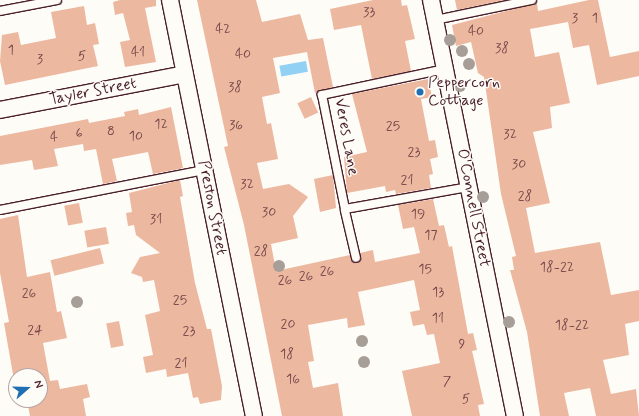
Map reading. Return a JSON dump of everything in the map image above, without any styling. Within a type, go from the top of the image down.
[{"type":"street","name":"Preston Street","points":[[170,0],[254,416]]},
{"type":"street","name":"O'Connell Street","points":[[431,0],[515,416]]},
{"type":"street","name":"Tayler Street","points":[[0,110],[185,74]]},
{"type":"lane","points":[[0,11],[34,2],[56,0]]},
{"type":"lane","points":[[435,20],[532,0]]},
{"type":"lane","name":"Veres Lane","points":[[356,258],[322,95],[445,69]]},
{"type":"lane","points":[[0,210],[204,170]]},
{"type":"lane","points":[[345,211],[469,187]]},
{"type":"water","points":[[306,61],[308,72],[281,77],[279,66]]},
{"type":"building","points":[[120,0],[156,0],[156,6],[145,8],[156,62],[125,67],[120,42],[130,40],[123,13],[115,15],[113,2]]},
{"type":"building","points":[[197,0],[256,0],[262,22],[300,14],[308,40],[323,38],[333,87],[315,93],[307,52],[273,58],[280,93],[262,97],[267,124],[271,123],[278,159],[257,163],[263,189],[289,184],[308,197],[293,216],[298,238],[271,244],[276,271],[350,255],[352,261],[357,263],[361,260],[360,253],[373,250],[375,262],[420,253],[414,227],[403,229],[398,205],[433,199],[439,226],[444,225],[449,247],[452,246],[468,334],[473,333],[477,350],[472,351],[484,404],[478,405],[480,416],[412,416],[402,371],[440,363],[434,334],[427,335],[424,324],[413,326],[410,312],[420,310],[414,280],[358,292],[365,325],[348,328],[347,318],[308,325],[314,361],[308,362],[313,388],[338,383],[343,416],[282,416],[244,225],[224,147],[228,146]]},
{"type":"building","points":[[373,0],[401,0],[402,6],[407,5],[415,39],[405,41],[411,71],[372,79],[361,25],[334,30],[330,9]]},
{"type":"building","points":[[455,0],[505,0],[457,10]]},
{"type":"building","points":[[589,0],[598,0],[610,57],[639,51],[639,76],[597,85],[589,45],[573,48],[568,22],[530,29],[535,57],[559,52],[570,103],[550,107],[552,128],[533,132],[550,203],[526,208],[535,253],[600,242],[611,295],[639,290],[639,321],[625,324],[629,355],[603,360],[611,394],[636,389],[639,416],[596,416],[590,388],[564,393],[569,416],[540,416],[527,332],[510,270],[514,270],[512,257],[516,256],[501,194],[484,77],[478,73],[471,42],[456,46],[452,25],[537,3],[538,11]]},
{"type":"building","points":[[84,6],[87,25],[95,23],[99,44],[93,45],[98,66],[5,85],[0,61],[2,35],[18,32],[21,45],[56,38],[51,12]]},
{"type":"building","points":[[428,79],[432,97],[421,99],[429,141],[435,140],[438,157],[430,159],[433,174],[429,175],[431,188],[396,194],[395,190],[386,192],[385,186],[347,193],[344,157],[367,152],[352,94]]},
{"type":"building","points":[[311,97],[318,112],[305,119],[297,103]]},
{"type":"building","points":[[171,107],[183,168],[153,174],[148,152],[112,159],[117,181],[103,184],[96,149],[84,151],[83,144],[54,149],[58,166],[34,170],[32,160],[0,165],[0,136],[88,119],[89,123],[125,116],[124,112],[138,109],[139,115]]},
{"type":"building","points":[[333,175],[336,208],[320,212],[314,179]]},
{"type":"building","points":[[180,180],[183,196],[180,197],[195,283],[207,329],[211,329],[222,386],[221,400],[200,404],[198,397],[193,398],[188,373],[167,377],[166,369],[146,373],[143,357],[153,355],[145,315],[160,311],[154,280],[143,282],[142,277],[131,273],[140,257],[160,253],[136,235],[134,225],[128,226],[126,213],[132,212],[129,193]]},
{"type":"building","points":[[79,203],[83,223],[68,225],[64,206]]},
{"type":"building","points":[[18,215],[27,277],[50,272],[57,312],[61,311],[67,338],[43,343],[48,368],[12,368],[4,323],[9,322],[0,273],[0,219]]},
{"type":"building","points":[[106,227],[109,244],[87,248],[84,231]]},
{"type":"building","points":[[100,248],[104,264],[54,276],[51,260]]},
{"type":"building","points":[[119,321],[124,346],[111,348],[106,323]]},
{"type":"building","points":[[48,370],[50,381],[58,380],[60,389],[87,384],[90,397],[83,399],[86,416],[30,416],[28,408],[48,408]]},
{"type":"place","name":"Peppercorn Cottage","points":[[420,92]]}]
